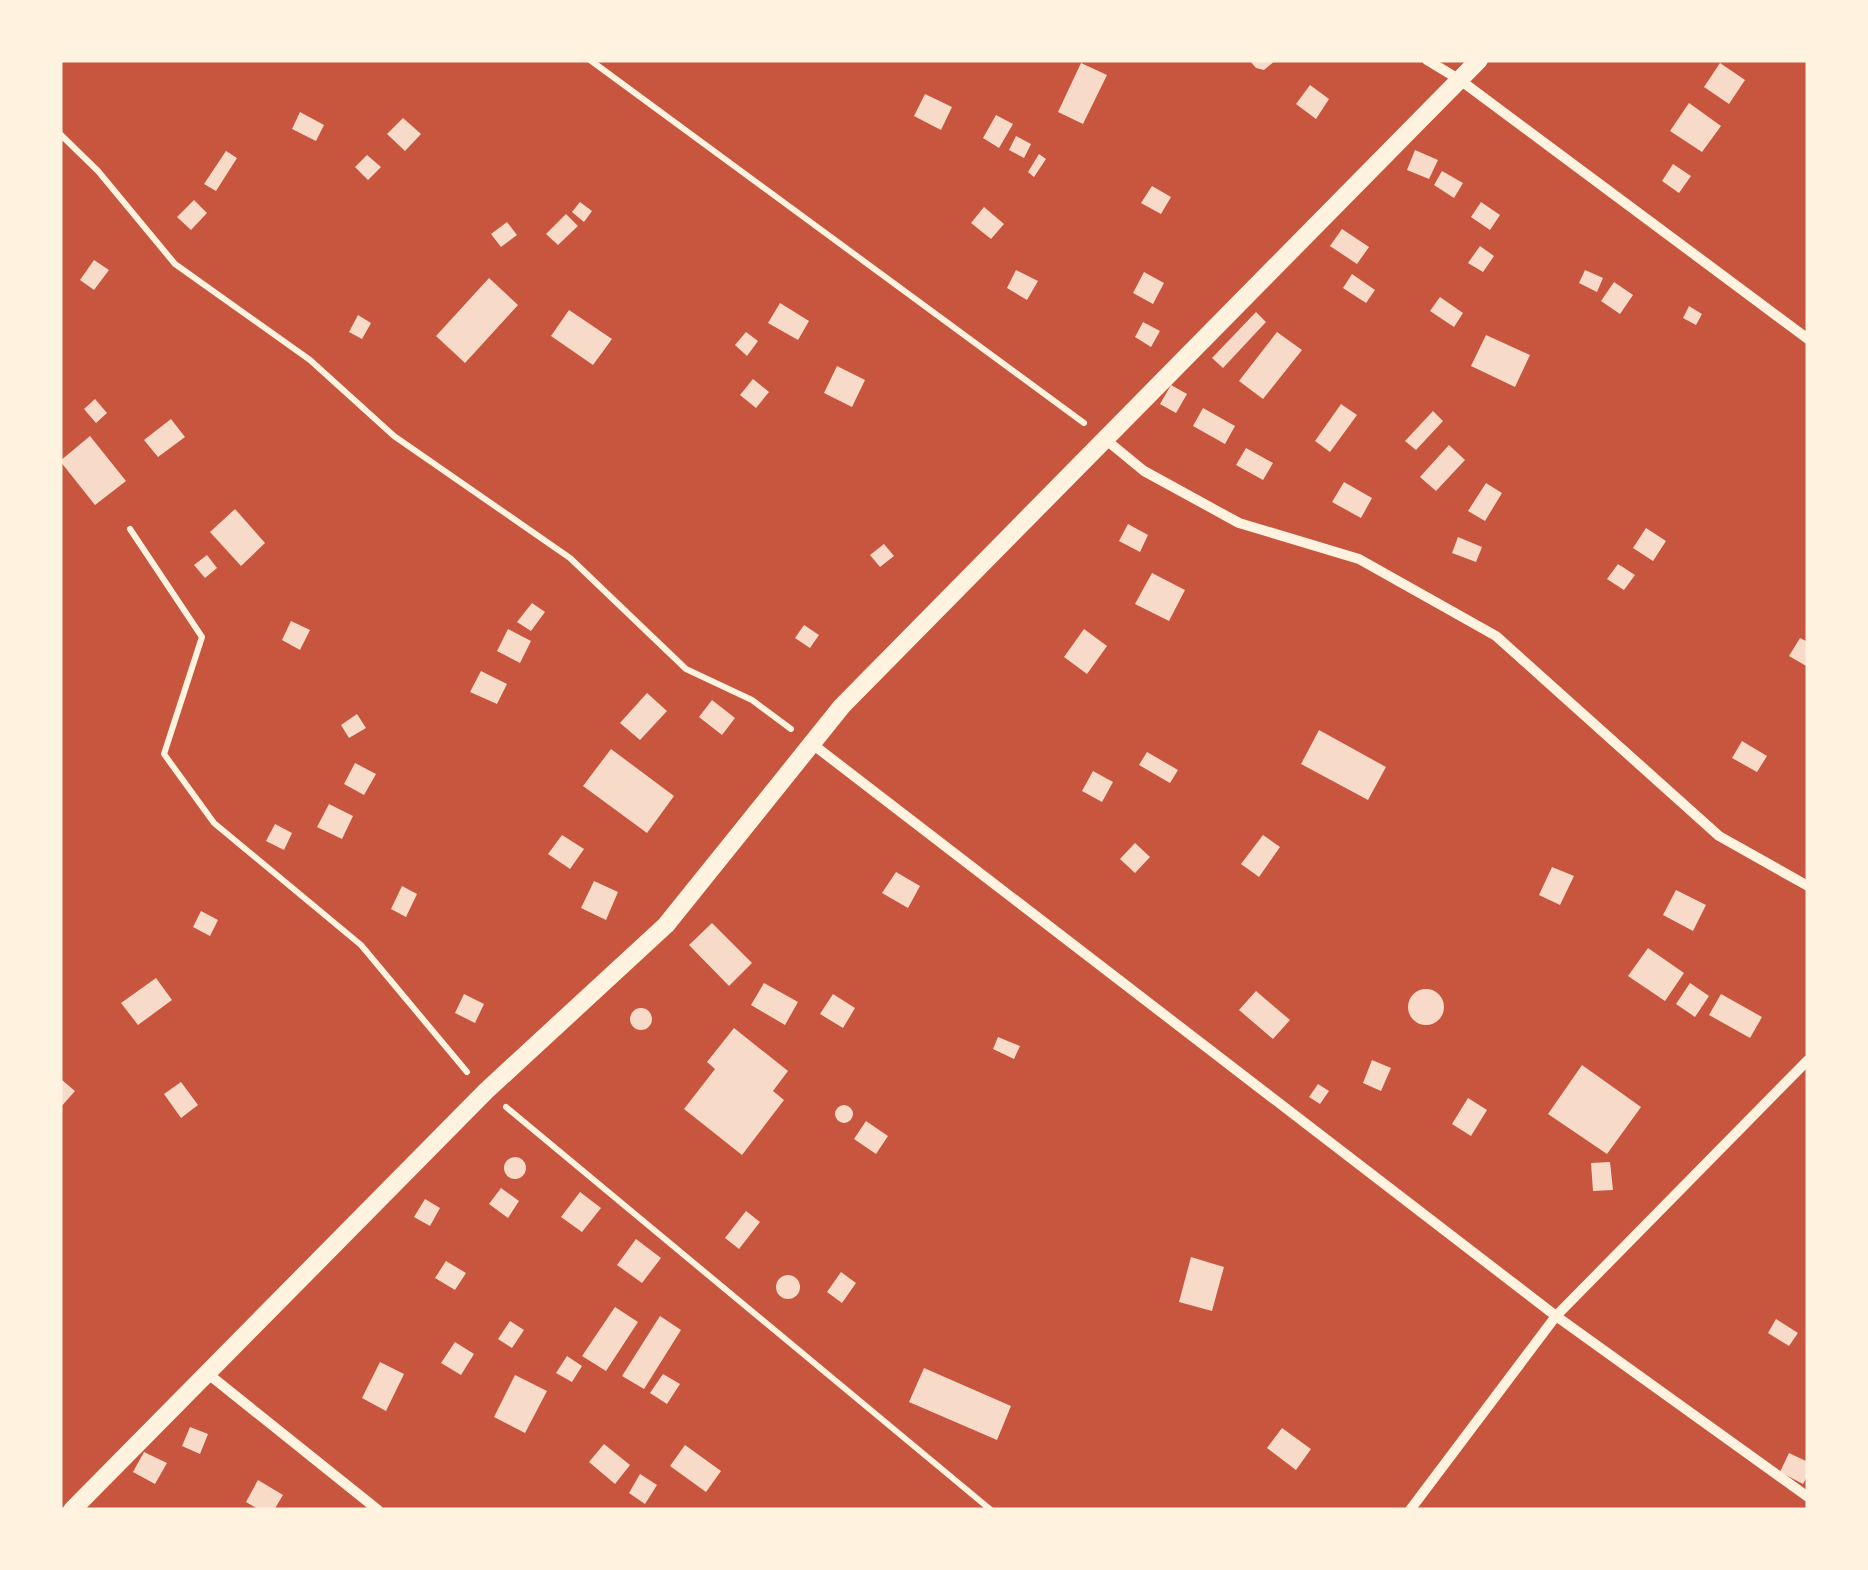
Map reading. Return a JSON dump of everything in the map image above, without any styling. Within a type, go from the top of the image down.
[{"type":"street","points":[[1427,60],[1460,80],[1808,339]]},
{"type":"street","points":[[72,1510],[486,1090],[666,924],[856,692],[1478,60]]},
{"type":"street","points":[[1105,439],[1144,471],[1239,522],[1359,559],[1496,636],[1719,836],[1808,886]]},
{"type":"street","points":[[811,743],[1556,1316],[1808,1497]]},
{"type":"street","points":[[1410,1510],[1556,1316],[1808,1060]]},
{"type":"street","points":[[206,1372],[378,1510]]},
{"type":"path","points":[[590,60],[1105,439]]},
{"type":"path","points":[[60,134],[98,171],[175,264],[310,360],[394,436],[570,558],[686,668],[752,700],[811,743]]},
{"type":"path","points":[[130,529],[202,636],[164,754],[214,823],[361,945],[486,1090],[991,1510]]},
{"type":"building","points":[[1249,60],[1276,60],[1264,70]]},
{"type":"building","points":[[1081,63],[1107,75],[1083,124],[1058,112]]},
{"type":"building","points":[[1720,63],[1745,80],[1729,104],[1704,87]]},
{"type":"building","points":[[1310,85],[1329,99],[1316,119],[1296,104]]},
{"type":"building","points":[[925,94],[952,107],[941,130],[914,116]]},
{"type":"building","points":[[1689,103],[1721,126],[1702,152],[1670,131]]},
{"type":"building","points":[[300,112],[324,125],[316,141],[292,129]]},
{"type":"building","points":[[996,115],[1013,124],[999,148],[983,138]]},
{"type":"building","points":[[403,118],[421,134],[405,151],[387,134]]},
{"type":"building","points":[[1016,136],[1031,144],[1024,158],[1009,150]]},
{"type":"building","points":[[1415,150],[1438,160],[1429,179],[1407,170]]},
{"type":"building","points":[[226,151],[237,158],[216,191],[204,184]]},
{"type":"building","points":[[1039,154],[1046,159],[1034,177],[1028,172]]},
{"type":"building","points":[[367,155],[381,167],[368,180],[355,167]]},
{"type":"building","points":[[1673,164],[1691,176],[1679,193],[1662,181]]},
{"type":"building","points":[[1442,171],[1463,183],[1454,198],[1434,185]]},
{"type":"building","points":[[1152,186],[1171,197],[1161,214],[1141,203]]},
{"type":"building","points":[[194,200],[207,213],[191,230],[177,217]]},
{"type":"building","points":[[580,202],[592,211],[584,222],[572,212]]},
{"type":"building","points":[[1481,202],[1500,215],[1490,230],[1471,217]]},
{"type":"building","points":[[984,207],[1004,224],[991,239],[971,223]]},
{"type":"building","points":[[566,214],[578,226],[558,245],[546,234]]},
{"type":"building","points":[[507,222],[517,235],[501,247],[491,234]]},
{"type":"building","points":[[1342,229],[1369,247],[1357,264],[1330,246]]},
{"type":"building","points":[[1480,246],[1494,256],[1483,272],[1468,263]]},
{"type":"building","points":[[94,260],[109,270],[94,290],[80,280]]},
{"type":"building","points":[[1016,270],[1038,281],[1027,300],[1007,288]]},
{"type":"building","points":[[1585,270],[1603,278],[1597,292],[1579,283]]},
{"type":"building","points":[[1144,272],[1164,283],[1153,304],[1133,293]]},
{"type":"building","points":[[1352,274],[1375,290],[1366,303],[1343,288]]},
{"type":"building","points":[[489,278],[518,305],[465,363],[436,336]]},
{"type":"building","points":[[1614,282],[1633,295],[1620,314],[1601,301]]},
{"type":"building","points":[[1440,297],[1463,313],[1454,327],[1430,311]]},
{"type":"building","points":[[780,303],[809,321],[798,340],[768,323]]},
{"type":"building","points":[[1689,306],[1702,314],[1696,325],[1683,318]]},
{"type":"building","points":[[569,310],[612,339],[593,365],[551,336]]},
{"type":"building","points":[[1256,312],[1266,322],[1223,368],[1212,358]]},
{"type":"building","points":[[358,315],[371,323],[362,339],[349,332]]},
{"type":"building","points":[[1143,322],[1160,331],[1151,347],[1135,337]]},
{"type":"building","points":[[746,332],[758,341],[747,356],[735,345]]},
{"type":"building","points":[[1277,332],[1302,350],[1263,399],[1239,381]]},
{"type":"building","points":[[1486,335],[1530,355],[1515,387],[1471,366]]},
{"type":"building","points":[[837,366],[865,380],[852,407],[824,393]]},
{"type":"building","points":[[753,379],[769,392],[756,408],[740,395]]},
{"type":"building","points":[[1171,385],[1187,394],[1176,413],[1160,404]]},
{"type":"building","points":[[95,399],[107,413],[96,423],[84,409]]},
{"type":"building","points":[[1341,404],[1357,415],[1330,452],[1315,441]]},
{"type":"building","points":[[1203,408],[1235,426],[1225,444],[1193,426]]},
{"type":"building","points":[[1433,411],[1443,421],[1416,450],[1405,441]]},
{"type":"building","points":[[171,419],[185,437],[158,457],[144,440]]},
{"type":"building","points":[[90,436],[126,481],[95,505],[60,461]]},
{"type":"building","points":[[1449,445],[1465,460],[1436,491],[1420,477]]},
{"type":"building","points":[[1246,448],[1273,463],[1263,480],[1236,465]]},
{"type":"building","points":[[1344,482],[1372,498],[1361,518],[1332,502]]},
{"type":"building","points":[[1486,483],[1502,493],[1485,521],[1468,511]]},
{"type":"building","points":[[235,509],[265,543],[241,566],[210,532]]},
{"type":"building","points":[[1128,524],[1148,535],[1140,552],[1119,541]]},
{"type":"building","points":[[1646,528],[1666,541],[1653,561],[1633,548]]},
{"type":"building","points":[[1458,537],[1482,547],[1476,562],[1452,553]]},
{"type":"building","points":[[884,544],[894,556],[880,567],[870,555]]},
{"type":"building","points":[[207,555],[217,568],[205,578],[194,565]]},
{"type":"building","points":[[1618,564],[1635,575],[1624,590],[1607,579]]},
{"type":"building","points":[[1152,573],[1185,590],[1169,621],[1135,604]]},
{"type":"building","points":[[532,603],[545,612],[531,631],[517,622]]},
{"type":"building","points":[[291,621],[310,630],[300,650],[282,640]]},
{"type":"building","points":[[804,625],[819,635],[810,648],[795,638]]},
{"type":"building","points":[[508,629],[531,641],[520,663],[497,651]]},
{"type":"building","points":[[1084,629],[1107,646],[1087,674],[1064,657]]},
{"type":"building","points":[[1800,638],[1808,642],[1808,667],[1789,656]]},
{"type":"building","points":[[481,671],[507,684],[497,704],[470,692]]},
{"type":"building","points":[[647,693],[667,711],[640,740],[620,723]]},
{"type":"building","points":[[712,700],[735,718],[722,735],[699,717]]},
{"type":"building","points":[[357,714],[366,728],[349,738],[341,725]]},
{"type":"building","points":[[1319,730],[1386,767],[1368,800],[1301,764]]},
{"type":"building","points":[[1742,741],[1767,756],[1757,772],[1732,758]]},
{"type":"building","points":[[611,749],[674,796],[647,833],[583,786]]},
{"type":"building","points":[[1147,752],[1178,770],[1170,783],[1139,765]]},
{"type":"building","points":[[355,763],[376,774],[364,795],[344,784]]},
{"type":"building","points":[[1093,771],[1113,782],[1102,802],[1082,791]]},
{"type":"building","points":[[329,804],[353,816],[342,839],[317,827]]},
{"type":"building","points":[[275,824],[292,833],[284,850],[266,841]]},
{"type":"building","points":[[562,835],[584,849],[570,869],[548,854]]},
{"type":"building","points":[[1263,835],[1280,847],[1259,877],[1241,864]]},
{"type":"building","points":[[1135,843],[1150,857],[1135,873],[1120,859]]},
{"type":"building","points":[[1552,867],[1574,876],[1560,905],[1539,895]]},
{"type":"building","points":[[896,872],[920,886],[908,908],[882,893]]},
{"type":"building","points":[[594,881],[618,892],[606,920],[581,908]]},
{"type":"building","points":[[402,886],[417,894],[406,917],[391,909]]},
{"type":"building","points":[[1676,890],[1706,905],[1693,931],[1663,915]]},
{"type":"building","points":[[201,911],[218,920],[210,936],[193,927]]},
{"type":"building","points":[[712,923],[752,963],[729,986],[689,945]]},
{"type":"building","points":[[1648,948],[1684,973],[1665,1001],[1628,976]]},
{"type":"building","points":[[156,978],[172,1000],[138,1025],[121,1003]]},
{"type":"building","points":[[764,983],[798,1002],[785,1025],[751,1005]]},
{"type":"building","points":[[1690,983],[1709,996],[1695,1017],[1676,1004]]},
{"type":"building","points":[[1426,989],[1439,994],[1444,1007],[1439,1020],[1426,1025],[1413,1020],[1408,1007],[1413,994]]},
{"type":"building","points":[[1256,991],[1290,1020],[1273,1039],[1239,1010]]},
{"type":"building","points":[[464,994],[484,1004],[475,1023],[455,1013]]},
{"type":"building","points":[[833,994],[855,1008],[843,1028],[820,1014]]},
{"type":"building","points":[[1721,994],[1762,1017],[1750,1038],[1709,1015]]},
{"type":"building","points":[[641,1008],[649,1011],[649,1027],[641,1030],[633,1027],[630,1019],[633,1011]]},
{"type":"building","points":[[734,1028],[788,1071],[773,1091],[784,1100],[742,1155],[684,1109],[715,1069],[707,1062]]},
{"type":"building","points":[[998,1037],[1020,1046],[1014,1059],[993,1049]]},
{"type":"building","points":[[1372,1060],[1391,1068],[1381,1091],[1363,1083]]},
{"type":"building","points":[[1582,1065],[1641,1107],[1607,1154],[1548,1114]]},
{"type":"building","points":[[60,1082],[75,1091],[60,1108]]},
{"type":"building","points":[[181,1082],[198,1105],[181,1118],[164,1094]]},
{"type":"building","points":[[1318,1084],[1329,1091],[1320,1104],[1309,1097]]},
{"type":"building","points":[[1468,1098],[1487,1110],[1471,1136],[1452,1124]]},
{"type":"building","points":[[844,1105],[853,1114],[844,1123],[835,1114]]},
{"type":"building","points":[[866,1121],[888,1136],[876,1154],[854,1139]]},
{"type":"building","points":[[515,1157],[526,1168],[515,1179],[504,1168]]},
{"type":"building","points":[[1610,1162],[1613,1190],[1593,1191],[1591,1163]]},
{"type":"building","points":[[501,1188],[519,1201],[508,1218],[489,1204]]},
{"type":"building","points":[[580,1192],[601,1208],[582,1232],[561,1217]]},
{"type":"building","points":[[425,1199],[440,1208],[430,1226],[414,1217]]},
{"type":"building","points":[[746,1211],[760,1222],[739,1249],[725,1238]]},
{"type":"building","points":[[636,1239],[661,1258],[642,1283],[617,1265]]},
{"type":"building","points":[[1191,1257],[1224,1267],[1212,1311],[1179,1302]]},
{"type":"building","points":[[446,1261],[466,1273],[455,1290],[435,1278]]},
{"type":"building","points":[[841,1272],[856,1283],[842,1303],[827,1292]]},
{"type":"building","points":[[788,1275],[797,1278],[797,1296],[788,1299],[779,1296],[776,1287],[779,1278]]},
{"type":"building","points":[[615,1307],[638,1322],[606,1371],[582,1356]]},
{"type":"building","points":[[660,1316],[681,1330],[644,1389],[622,1376]]},
{"type":"building","points":[[1776,1319],[1798,1333],[1789,1346],[1768,1333]]},
{"type":"building","points":[[510,1321],[524,1330],[512,1348],[498,1339]]},
{"type":"building","points":[[455,1342],[474,1354],[461,1375],[441,1363]]},
{"type":"building","points":[[567,1356],[582,1366],[572,1382],[556,1373]]},
{"type":"building","points":[[380,1362],[404,1374],[386,1411],[362,1398]]},
{"type":"building","points":[[924,1368],[1011,1406],[997,1440],[909,1402]]},
{"type":"building","points":[[663,1374],[680,1384],[667,1404],[650,1393]]},
{"type":"building","points":[[515,1375],[547,1391],[525,1433],[494,1417]]},
{"type":"building","points":[[190,1427],[208,1434],[200,1454],[182,1446]]},
{"type":"building","points":[[1282,1428],[1311,1449],[1296,1470],[1267,1448]]},
{"type":"building","points":[[604,1444],[630,1465],[615,1484],[589,1462]]},
{"type":"building","points":[[685,1445],[721,1471],[706,1492],[670,1466]]},
{"type":"building","points":[[144,1452],[167,1463],[155,1484],[133,1472]]},
{"type":"building","points":[[1789,1453],[1808,1462],[1803,1484],[1780,1472]]},
{"type":"building","points":[[640,1474],[657,1485],[645,1504],[629,1493]]},
{"type":"building","points":[[258,1480],[283,1495],[274,1510],[260,1510],[246,1502]]}]
